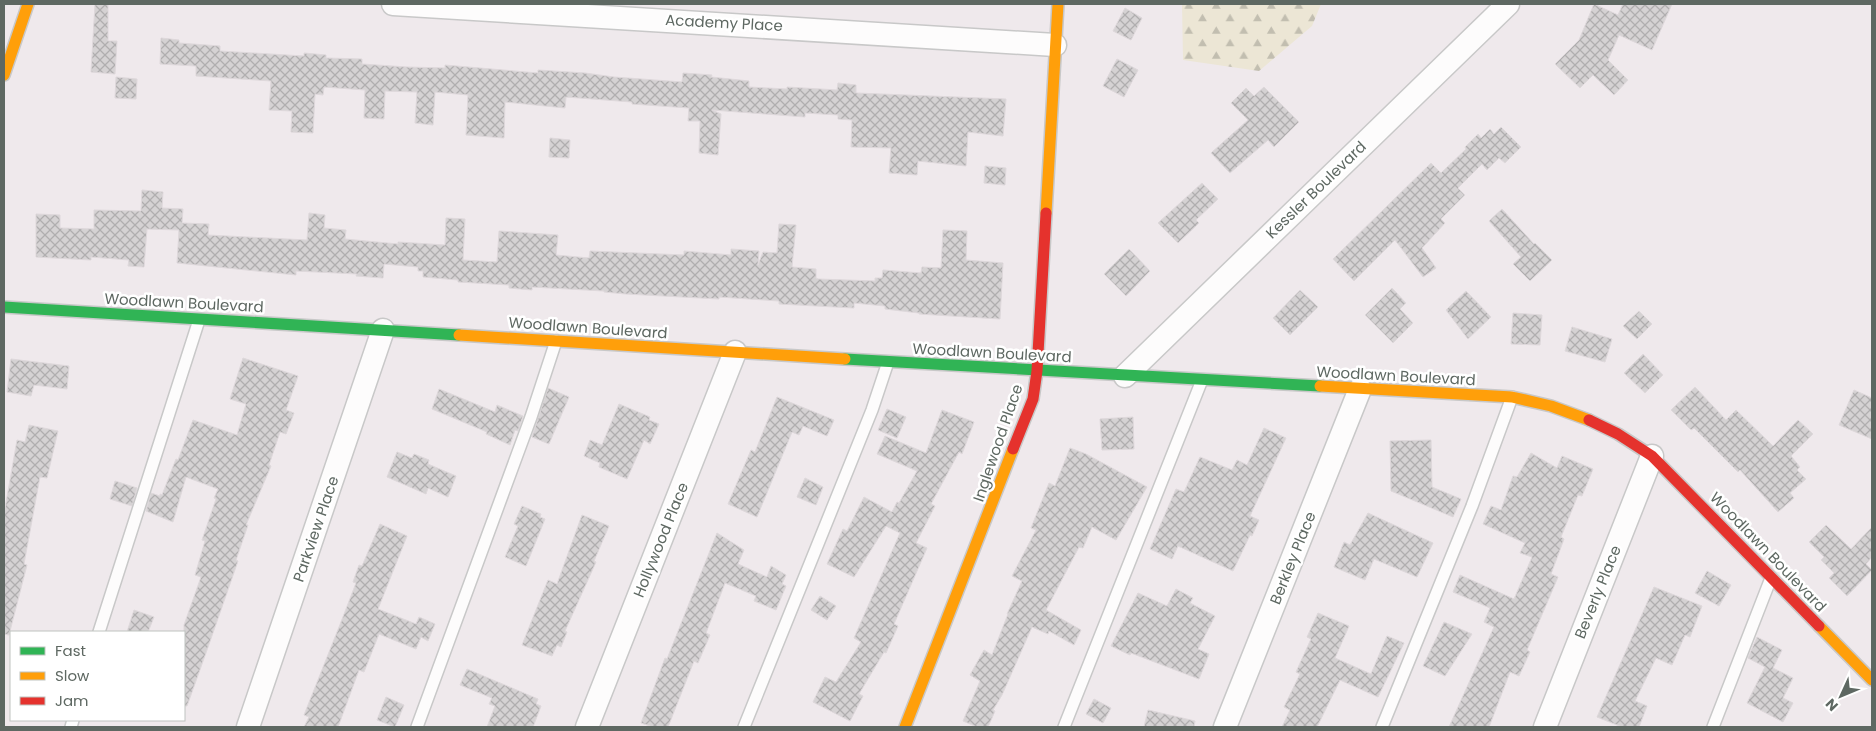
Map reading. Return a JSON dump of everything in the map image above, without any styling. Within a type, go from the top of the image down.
[{"type":"street","points":[[4,75],[28,4]]},
{"type":"street","name":"Academy Place","points":[[393,4],[1055,45]]},
{"type":"street","name":"Inglewood Place","points":[[905,727],[1033,399],[1037,371],[1058,4]]},
{"type":"street","name":"Kessler Boulevard","points":[[1125,376],[1508,4]]},
{"type":"street","name":"Woodlawn Boulevard","points":[[4,307],[1037,371],[1512,397],[1561,408],[1591,419],[1625,437],[1652,456],[1872,680]]},
{"type":"street","name":"Parkview Place","points":[[248,727],[383,330]]},
{"type":"street","name":"Hollywood Place","points":[[587,727],[735,352]]},
{"type":"street","name":"Berkley Place","points":[[1225,727],[1360,389]]},
{"type":"street","name":"Beverly Place","points":[[1544,727],[1652,456]]},
{"type":"lane","points":[[99,631],[199,319]]},
{"type":"lane","points":[[417,727],[531,417],[556,341]]},
{"type":"lane","points":[[744,727],[872,410],[888,362]]},
{"type":"lane","points":[[1064,727],[1202,380]]},
{"type":"lane","points":[[1382,727],[1472,506],[1512,397]]},
{"type":"lane","points":[[1713,727],[1771,578]]},
{"type":"green space","points":[[1182,4],[1321,4],[1312,26],[1259,71],[1183,60]]},
{"type":"building","points":[[95,4],[108,4],[108,41],[117,41],[115,74],[91,72]]},
{"type":"building","points":[[1594,4],[1618,15],[1623,4],[1672,4],[1652,50],[1619,35],[1608,60],[1628,80],[1614,95],[1593,75],[1580,88],[1555,64],[1579,40]]},
{"type":"building","points":[[1125,8],[1142,18],[1131,40],[1113,31]]},
{"type":"building","points":[[161,38],[179,40],[179,43],[220,46],[220,51],[304,56],[304,53],[326,55],[326,58],[362,59],[362,64],[445,68],[445,65],[538,73],[538,70],[682,82],[683,73],[712,75],[711,77],[749,81],[749,87],[837,90],[838,83],[856,85],[856,93],[1006,99],[1003,136],[968,132],[966,166],[918,161],[917,175],[889,173],[891,148],[851,147],[852,120],[838,119],[838,115],[805,113],[805,117],[712,110],[721,114],[718,155],[699,153],[700,121],[688,121],[689,108],[566,97],[565,108],[505,102],[504,138],[466,135],[468,95],[435,92],[433,125],[415,123],[417,92],[385,91],[384,119],[364,118],[365,90],[324,87],[323,95],[315,94],[313,133],[291,132],[292,111],[269,110],[271,81],[196,76],[196,66],[160,64]]},
{"type":"building","points":[[1117,59],[1138,70],[1124,97],[1103,86]]},
{"type":"building","points":[[116,77],[137,79],[136,99],[115,98]]},
{"type":"building","points":[[1264,87],[1299,122],[1274,147],[1268,140],[1230,173],[1211,153],[1248,120],[1231,103],[1246,88],[1254,96]]},
{"type":"building","points":[[1501,127],[1521,147],[1505,163],[1499,158],[1487,170],[1482,164],[1458,188],[1465,195],[1441,219],[1445,223],[1422,248],[1436,268],[1423,277],[1395,240],[1354,281],[1333,259],[1431,163],[1441,173],[1466,149],[1465,147],[1478,134],[1481,138],[1490,129],[1494,134]]},
{"type":"building","points":[[550,138],[570,140],[569,158],[549,157]]},
{"type":"building","points":[[985,166],[1006,168],[1005,185],[984,183]]},
{"type":"building","points":[[1202,183],[1218,199],[1196,220],[1199,223],[1178,243],[1158,223]]},
{"type":"building","points":[[142,190],[163,192],[162,208],[183,209],[182,223],[209,224],[208,235],[307,240],[309,213],[325,215],[324,228],[346,230],[345,239],[398,244],[398,242],[445,245],[446,218],[465,219],[463,260],[497,262],[499,231],[558,235],[556,255],[589,258],[590,251],[684,255],[684,251],[731,255],[731,249],[759,251],[758,265],[763,252],[777,253],[779,224],[796,225],[792,267],[816,269],[816,278],[818,279],[875,281],[875,278],[882,278],[883,270],[921,273],[922,267],[941,268],[943,230],[967,231],[966,260],[1003,263],[1000,319],[919,314],[885,309],[885,306],[854,303],[854,308],[779,304],[779,301],[719,297],[719,299],[532,287],[532,290],[509,288],[509,285],[458,282],[458,280],[423,277],[423,271],[418,271],[418,267],[384,264],[383,278],[356,276],[357,274],[296,271],[296,275],[177,263],[179,230],[147,229],[144,267],[128,266],[129,260],[91,257],[91,260],[36,257],[36,214],[60,215],[60,228],[94,229],[94,210],[141,211]]},
{"type":"building","points":[[1502,209],[1534,244],[1552,260],[1530,281],[1513,264],[1521,257],[1489,221]]},
{"type":"building","points":[[1129,249],[1150,271],[1126,296],[1104,274]]},
{"type":"building","points":[[1392,288],[1406,303],[1400,309],[1413,323],[1393,343],[1365,315]]},
{"type":"building","points":[[1300,290],[1318,307],[1290,335],[1273,318]]},
{"type":"building","points":[[1466,291],[1491,317],[1468,339],[1446,310]]},
{"type":"building","points":[[1639,311],[1652,324],[1637,339],[1623,326]]},
{"type":"building","points":[[1513,313],[1542,315],[1540,345],[1511,344]]},
{"type":"building","points":[[1572,327],[1612,339],[1605,362],[1565,351]]},
{"type":"building","points":[[1643,354],[1663,375],[1645,393],[1624,373]]},
{"type":"building","points":[[243,358],[298,376],[286,410],[294,413],[286,434],[280,432],[269,465],[271,466],[246,525],[248,525],[236,560],[238,561],[187,706],[185,706],[184,625],[201,577],[195,575],[205,541],[202,540],[218,489],[186,477],[173,522],[146,511],[151,493],[162,495],[193,420],[237,435],[246,404],[230,399]]},
{"type":"building","points":[[11,359],[69,366],[67,389],[34,385],[31,396],[7,392]]},
{"type":"building","points":[[1695,387],[1726,420],[1736,410],[1773,446],[1798,420],[1813,434],[1791,456],[1800,467],[1797,470],[1806,479],[1790,493],[1794,498],[1778,512],[1740,470],[1738,472],[1694,428],[1691,430],[1671,410]]},
{"type":"building","points":[[548,388],[569,397],[549,444],[532,437]]},
{"type":"building","points":[[439,389],[495,412],[497,405],[523,416],[518,431],[515,430],[510,445],[486,434],[487,432],[432,409]]},
{"type":"building","points":[[1854,390],[1872,398],[1872,439],[1839,425]]},
{"type":"building","points":[[777,397],[834,420],[827,436],[803,426],[799,435],[792,432],[757,517],[728,504],[751,450],[755,452]]},
{"type":"building","points":[[619,404],[650,417],[649,420],[659,424],[650,444],[644,440],[627,479],[599,467],[600,463],[584,456],[590,440],[602,445]]},
{"type":"building","points":[[887,409],[906,417],[897,438],[878,430]]},
{"type":"building","points":[[942,410],[974,422],[962,454],[959,452],[931,504],[935,506],[916,543],[927,548],[894,624],[898,626],[886,653],[884,652],[859,694],[863,696],[850,721],[813,702],[825,677],[836,682],[861,642],[854,638],[900,533],[886,526],[854,577],[827,564],[843,529],[847,531],[864,497],[892,512],[917,471],[877,454],[885,436],[926,453]]},
{"type":"building","points":[[1133,417],[1134,449],[1102,450],[1100,419]]},
{"type":"building","points":[[29,425],[58,431],[47,478],[40,477],[24,564],[27,565],[9,635],[4,634],[4,514],[17,440],[25,442]]},
{"type":"building","points":[[1264,428],[1286,438],[1250,516],[1259,520],[1233,571],[1178,546],[1172,559],[1150,549],[1176,489],[1184,492],[1200,457],[1232,470],[1237,460],[1247,465]]},
{"type":"building","points":[[1431,440],[1432,487],[1461,499],[1453,517],[1391,491],[1390,441]]},
{"type":"building","points":[[1070,448],[1086,454],[1147,487],[1116,540],[1092,527],[1083,548],[1079,547],[1046,610],[1081,630],[1074,645],[1049,631],[1048,634],[1032,627],[1002,695],[993,710],[995,711],[988,727],[977,727],[963,721],[980,681],[970,675],[984,650],[992,655],[1007,614],[1022,581],[1012,576],[1036,530],[1031,528],[1049,483],[1055,486]]},
{"type":"building","points":[[397,452],[412,458],[414,454],[429,460],[428,464],[456,476],[448,497],[428,488],[426,494],[387,477]]},
{"type":"building","points":[[1531,453],[1557,468],[1562,456],[1593,469],[1582,496],[1578,495],[1561,537],[1564,539],[1551,574],[1558,577],[1527,650],[1530,652],[1519,676],[1510,672],[1489,727],[1449,727],[1494,627],[1484,622],[1490,608],[1453,592],[1460,575],[1514,599],[1532,557],[1520,553],[1525,543],[1483,524],[1491,506],[1501,510],[1513,476],[1517,477]]},
{"type":"building","points":[[805,478],[823,487],[816,505],[797,497]]},
{"type":"building","points":[[115,481],[137,488],[132,506],[110,499]]},
{"type":"building","points":[[522,506],[541,514],[540,517],[545,519],[526,566],[505,557],[518,526],[514,524]]},
{"type":"building","points":[[1368,513],[1433,543],[1417,577],[1374,559],[1365,580],[1334,567],[1344,542],[1350,545]]},
{"type":"building","points":[[582,515],[609,526],[594,561],[596,562],[565,631],[567,632],[561,647],[557,645],[552,656],[522,645],[548,580],[557,584]]},
{"type":"building","points":[[380,524],[407,536],[378,609],[416,624],[419,617],[435,624],[428,641],[421,637],[416,649],[379,634],[364,672],[359,670],[338,727],[304,727],[309,717],[304,715],[356,583],[353,582],[359,565],[362,566]]},
{"type":"building","points":[[1826,525],[1851,549],[1872,527],[1872,557],[1866,564],[1872,570],[1847,596],[1829,578],[1834,573],[1821,560],[1824,557],[1809,542]]},
{"type":"building","points":[[717,533],[744,550],[738,564],[767,577],[771,566],[786,575],[782,584],[786,586],[776,610],[754,601],[756,596],[725,583],[706,633],[710,635],[698,663],[694,661],[668,727],[653,727],[641,723],[665,658],[667,659]]},
{"type":"building","points":[[1707,571],[1731,585],[1719,606],[1695,593]]},
{"type":"building","points":[[1654,587],[1702,606],[1690,637],[1685,635],[1672,665],[1656,658],[1635,701],[1647,706],[1639,727],[1622,727],[1597,717]]},
{"type":"building","points":[[1176,589],[1193,598],[1190,603],[1215,616],[1198,649],[1209,654],[1199,679],[1131,653],[1130,655],[1111,646],[1138,593],[1167,606]]},
{"type":"building","points":[[820,596],[836,606],[827,620],[811,610]]},
{"type":"building","points":[[134,610],[154,617],[148,631],[127,631]]},
{"type":"building","points":[[1318,613],[1349,626],[1335,658],[1371,674],[1387,636],[1404,643],[1378,697],[1340,680],[1317,727],[1282,727],[1290,710],[1284,707],[1300,674],[1296,672],[1311,639],[1307,637]]},
{"type":"building","points":[[1444,622],[1472,634],[1445,676],[1423,666]]},
{"type":"building","points":[[1757,637],[1782,650],[1773,668],[1793,678],[1783,698],[1793,703],[1783,722],[1747,703],[1765,667],[1748,658]]},
{"type":"building","points":[[467,669],[538,699],[536,704],[541,706],[533,727],[487,727],[495,706],[489,704],[492,698],[460,685]]},
{"type":"building","points":[[386,697],[404,705],[395,727],[377,720]]},
{"type":"building","points":[[1094,699],[1111,708],[1103,723],[1086,714]]},
{"type":"building","points":[[1148,710],[1195,721],[1194,727],[1144,727]]},
{"type":"traffic: fast","points":[[4,307],[459,335]]},
{"type":"traffic: fast","points":[[845,359],[1320,386]]},
{"type":"traffic: slow","points":[[4,75],[28,4]]},
{"type":"traffic: slow","points":[[1046,213],[1058,4]]},
{"type":"traffic: slow","points":[[459,335],[845,359]]},
{"type":"traffic: slow","points":[[1320,386],[1512,397],[1551,406],[1589,420]]},
{"type":"traffic: slow","points":[[905,727],[1013,449]]},
{"type":"traffic: slow","points":[[1819,626],[1872,680]]},
{"type":"traffic: jam","points":[[1013,449],[1033,399],[1037,371],[1046,213]]},
{"type":"traffic: jam","points":[[1589,420],[1618,434],[1652,456],[1819,626]]}]
